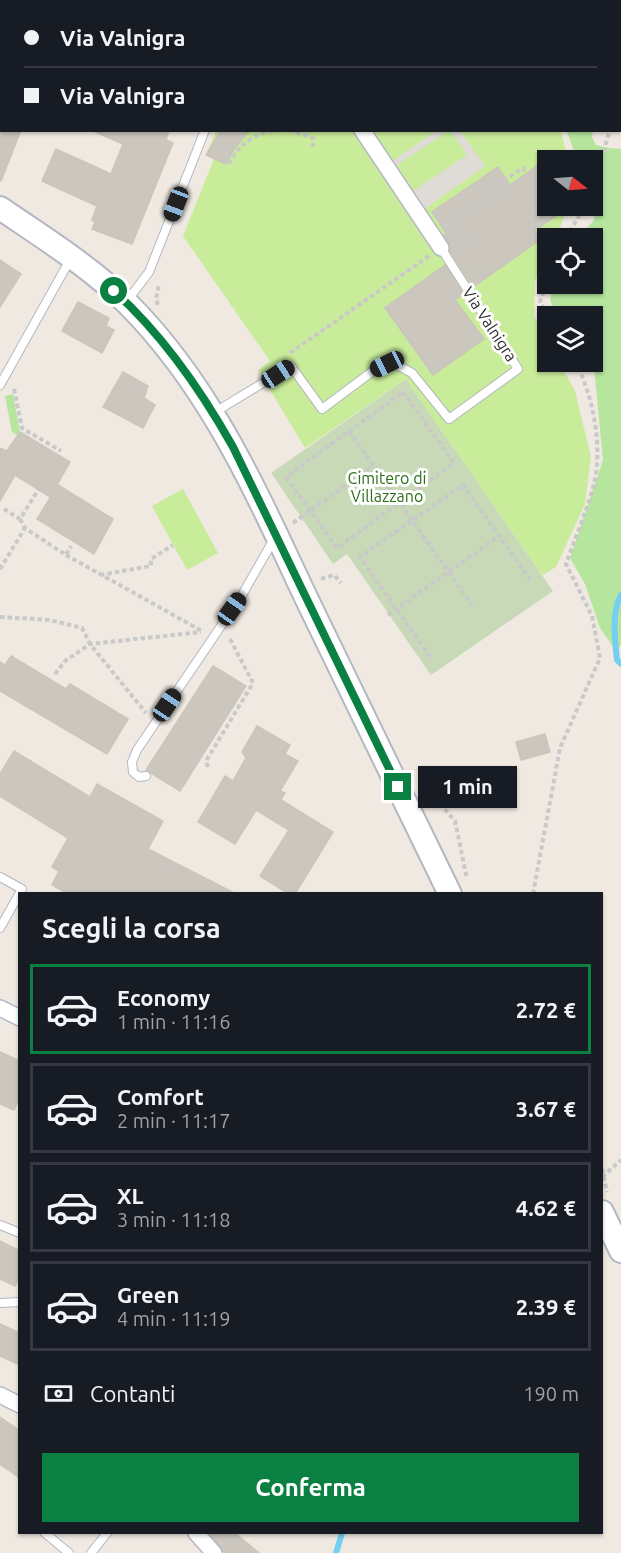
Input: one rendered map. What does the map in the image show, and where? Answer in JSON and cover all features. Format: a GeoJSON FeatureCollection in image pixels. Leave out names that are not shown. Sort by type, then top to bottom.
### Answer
{"type":"FeatureCollection","features":[{"type":"Feature","properties":{"kind":"main road"},"geometry":{"type":"LineString","coordinates":[[0,208],[72,257],[126,303],[177,360],[213,412],[284,530],[449,892]]}},
{"type":"Feature","properties":{"kind":"main road"},"geometry":{"type":"LineString","coordinates":[[603,1214],[621,1251]]}},
{"type":"Feature","properties":{"kind":"street","name":"Via Valnigra"},"geometry":{"type":"LineString","coordinates":[[363,132],[441,248]]}},
{"type":"Feature","properties":{"kind":"street"},"geometry":{"type":"LineString","coordinates":[[0,1008],[18,1017]]}},
{"type":"Feature","properties":{"kind":"street"},"geometry":{"type":"LineString","coordinates":[[0,1395],[18,1404]]}},
{"type":"Feature","properties":{"kind":"street"},"geometry":{"type":"LineString","coordinates":[[197,1534],[214,1553]]}},
{"type":"Feature","properties":{"kind":"lane"},"geometry":{"type":"LineString","coordinates":[[126,303],[149,272],[204,132]]}},
{"type":"Feature","properties":{"kind":"lane","name":"Via Valnigra"},"geometry":{"type":"LineString","coordinates":[[278,374],[291,366],[322,409],[373,371],[387,364],[399,366],[412,373],[449,419],[518,369],[441,248]]}},
{"type":"Feature","properties":{"kind":"lane"},"geometry":{"type":"LineString","coordinates":[[0,385],[72,257]]}},
{"type":"Feature","properties":{"kind":"lane"},"geometry":{"type":"LineString","coordinates":[[213,412],[278,374]]}},
{"type":"Feature","properties":{"kind":"lane"},"geometry":{"type":"LineString","coordinates":[[146,776],[140,777],[133,772],[132,762],[154,723],[284,530]]}},
{"type":"Feature","properties":{"kind":"lane"},"geometry":{"type":"LineString","coordinates":[[0,877],[22,889],[20,892]]}},
{"type":"Feature","properties":{"kind":"lane"},"geometry":{"type":"LineString","coordinates":[[0,928],[18,896]]}},
{"type":"Feature","properties":{"kind":"lane"},"geometry":{"type":"LineString","coordinates":[[0,1225],[18,1232]]}},
{"type":"Feature","properties":{"kind":"lane"},"geometry":{"type":"LineString","coordinates":[[0,1304],[18,1302]]}},
{"type":"Feature","properties":{"kind":"lane"},"geometry":{"type":"LineString","coordinates":[[46,1534],[69,1553]]}},
{"type":"Feature","properties":{"kind":"lane"},"geometry":{"type":"LineString","coordinates":[[91,1553],[106,1534]]}},
{"type":"Feature","properties":{"kind":"path"},"geometry":{"type":"LineString","coordinates":[[229,164],[239,149],[260,132]]}},
{"type":"Feature","properties":{"kind":"path"},"geometry":{"type":"LineString","coordinates":[[295,132],[313,138],[313,147]]}},
{"type":"Feature","properties":{"kind":"path"},"geometry":{"type":"LineString","coordinates":[[603,153],[609,132]]}},
{"type":"Feature","properties":{"kind":"path"},"geometry":{"type":"LineString","coordinates":[[431,234],[500,188],[503,181],[522,168],[526,174]]}},
{"type":"Feature","properties":{"kind":"path"},"geometry":{"type":"LineString","coordinates":[[278,374],[289,354],[441,248]]}},
{"type":"Feature","properties":{"kind":"path"},"geometry":{"type":"LineString","coordinates":[[533,892],[560,748],[600,658],[592,616],[566,564],[594,483],[596,449],[591,402],[579,372]]}},
{"type":"Feature","properties":{"kind":"path"},"geometry":{"type":"LineString","coordinates":[[12,382],[22,428],[61,451]]}},
{"type":"Feature","properties":{"kind":"path"},"geometry":{"type":"LineString","coordinates":[[403,392],[454,463],[337,548],[286,477],[349,431],[403,392]]}},
{"type":"Feature","properties":{"kind":"path"},"geometry":{"type":"LineString","coordinates":[[349,431],[471,605]]}},
{"type":"Feature","properties":{"kind":"path"},"geometry":{"type":"LineString","coordinates":[[284,530],[373,466]]}},
{"type":"Feature","properties":{"kind":"path"},"geometry":{"type":"LineString","coordinates":[[430,657],[360,557],[463,484],[531,581]]}},
{"type":"Feature","properties":{"kind":"path"},"geometry":{"type":"LineString","coordinates":[[20,519],[38,490]]}},
{"type":"Feature","properties":{"kind":"path"},"geometry":{"type":"LineString","coordinates":[[4,509],[20,519],[25,528],[66,555],[203,632],[90,644],[65,661],[55,674]]}},
{"type":"Feature","properties":{"kind":"path"},"geometry":{"type":"LineString","coordinates":[[0,569],[25,528]]}},
{"type":"Feature","properties":{"kind":"path"},"geometry":{"type":"LineString","coordinates":[[388,615],[499,536]]}},
{"type":"Feature","properties":{"kind":"path"},"geometry":{"type":"LineString","coordinates":[[99,575],[151,566],[151,559],[173,545]]}},
{"type":"Feature","properties":{"kind":"path"},"geometry":{"type":"LineString","coordinates":[[66,555],[71,546]]}},
{"type":"Feature","properties":{"kind":"path"},"geometry":{"type":"LineString","coordinates":[[321,579],[334,575],[341,583]]}},
{"type":"Feature","properties":{"kind":"path"},"geometry":{"type":"LineString","coordinates":[[0,617],[50,620],[82,628],[90,644],[154,723]]}},
{"type":"Feature","properties":{"kind":"path"},"geometry":{"type":"LineString","coordinates":[[208,767],[206,761],[253,683],[221,624]]}},
{"type":"Feature","properties":{"kind":"path"},"geometry":{"type":"LineString","coordinates":[[603,1175],[621,1160]]}},
{"type":"Feature","properties":{"kind":"green space"},"geometry":{"type":"Polygon","coordinates":[[[216,132],[561,132],[566,150],[537,150],[537,216],[564,216],[560,228],[537,228],[534,316],[537,322],[537,372],[565,372],[575,391],[591,457],[585,504],[556,567],[542,575],[406,379],[305,448],[258,370],[270,361],[183,236],[214,159],[206,155],[216,132]]]}},
{"type":"Feature","properties":{"kind":"green space"},"geometry":{"type":"Polygon","coordinates":[[[567,132],[593,132],[592,137],[596,145],[621,149],[621,644],[617,652],[600,628],[585,584],[570,558],[603,460],[595,372],[603,372],[603,306],[553,306],[550,300],[551,294],[603,294],[603,228],[587,228],[595,216],[603,216],[603,150],[574,150],[567,132]]]}},
{"type":"Feature","properties":{"kind":"green space","name":"Cimitero di Villazzano"},"geometry":{"type":"Polygon","coordinates":[[[406,379],[553,591],[431,675],[347,554],[333,564],[271,473],[406,379]]]}},
{"type":"Feature","properties":{"kind":"green space"},"geometry":{"type":"Polygon","coordinates":[[[13,394],[20,432],[17,435],[12,432],[5,396],[13,394]]]}},
{"type":"Feature","properties":{"kind":"green space"},"geometry":{"type":"Polygon","coordinates":[[[183,489],[218,553],[187,570],[152,506],[183,489]]]}},
{"type":"Feature","properties":{"kind":"shaded area"},"geometry":{"type":"Polygon","coordinates":[[[355,132],[372,132],[392,161],[435,132],[447,132],[396,166],[413,191],[467,155],[452,132],[461,132],[485,166],[415,216],[355,132]]]}},
{"type":"Feature","properties":{"kind":"building"},"geometry":{"type":"Polygon","coordinates":[[[0,132],[20,132],[1,181],[0,132]]]}},
{"type":"Feature","properties":{"kind":"building"},"geometry":{"type":"Polygon","coordinates":[[[96,132],[168,132],[166,140],[173,143],[132,244],[92,229],[95,222],[92,220],[97,206],[42,181],[56,149],[111,174],[123,144],[96,132]]]}},
{"type":"Feature","properties":{"kind":"building"},"geometry":{"type":"Polygon","coordinates":[[[220,132],[248,132],[234,149],[226,164],[206,155],[220,132]]]}},
{"type":"Feature","properties":{"kind":"building"},"geometry":{"type":"Polygon","coordinates":[[[537,166],[537,216],[556,216],[535,230],[537,242],[473,287],[450,251],[449,243],[444,235],[446,233],[432,212],[498,167],[510,185],[537,166]]]}},
{"type":"Feature","properties":{"kind":"building"},"geometry":{"type":"Polygon","coordinates":[[[0,260],[21,274],[0,307],[0,260]]]}},
{"type":"Feature","properties":{"kind":"building"},"geometry":{"type":"Polygon","coordinates":[[[445,265],[463,294],[455,300],[484,339],[433,375],[385,308],[445,265]]]}},
{"type":"Feature","properties":{"kind":"building"},"geometry":{"type":"Polygon","coordinates":[[[78,302],[109,318],[106,326],[114,330],[102,353],[62,331],[78,302]]]}},
{"type":"Feature","properties":{"kind":"building"},"geometry":{"type":"Polygon","coordinates":[[[123,372],[148,386],[144,398],[155,405],[143,428],[103,407],[123,372]]]}},
{"type":"Feature","properties":{"kind":"building"},"geometry":{"type":"Polygon","coordinates":[[[20,432],[70,462],[50,497],[15,475],[0,501],[0,448],[7,451],[20,432]]]}},
{"type":"Feature","properties":{"kind":"building"},"geometry":{"type":"Polygon","coordinates":[[[58,485],[113,519],[94,554],[37,519],[58,485]]]}},
{"type":"Feature","properties":{"kind":"building"},"geometry":{"type":"Polygon","coordinates":[[[11,656],[66,689],[70,684],[128,719],[107,754],[0,691],[0,662],[5,665],[11,656]]]}},
{"type":"Feature","properties":{"kind":"building"},"geometry":{"type":"Polygon","coordinates":[[[213,666],[246,686],[180,791],[146,770],[213,666]]]}},
{"type":"Feature","properties":{"kind":"building"},"geometry":{"type":"Polygon","coordinates":[[[257,726],[290,745],[285,754],[298,761],[280,791],[285,793],[281,800],[333,832],[296,892],[286,892],[260,876],[289,830],[256,810],[235,844],[198,822],[225,776],[233,781],[246,758],[242,752],[257,726]]]}},
{"type":"Feature","properties":{"kind":"building"},"geometry":{"type":"Polygon","coordinates":[[[545,734],[550,752],[521,760],[516,742],[545,734]]]}},
{"type":"Feature","properties":{"kind":"building"},"geometry":{"type":"Polygon","coordinates":[[[14,751],[90,797],[97,784],[163,821],[148,849],[232,892],[64,892],[52,885],[59,871],[52,867],[68,838],[0,796],[0,774],[14,751]]]}},
{"type":"Feature","properties":{"kind":"building"},"geometry":{"type":"Polygon","coordinates":[[[0,1052],[18,1060],[18,1100],[14,1110],[0,1104],[0,1052]]]}},
{"type":"Feature","properties":{"kind":"building"},"geometry":{"type":"Polygon","coordinates":[[[0,1241],[18,1250],[18,1281],[15,1286],[0,1279],[0,1241]]]}},
{"type":"Feature","properties":{"kind":"building"},"geometry":{"type":"Polygon","coordinates":[[[0,1324],[18,1332],[18,1364],[0,1356],[0,1324]]]}},
{"type":"Feature","properties":{"kind":"building"},"geometry":{"type":"Polygon","coordinates":[[[0,1417],[18,1430],[18,1477],[0,1464],[0,1417]]]}},
{"type":"Feature","properties":{"kind":"building"},"geometry":{"type":"Polygon","coordinates":[[[210,1534],[236,1534],[259,1553],[225,1553],[210,1534]]]}},
{"type":"Feature","properties":{"kind":"waterway"},"geometry":{"type":"LineString","coordinates":[[621,595],[614,627],[617,660],[621,664]]}},
{"type":"Feature","properties":{"kind":"waterway"},"geometry":{"type":"LineString","coordinates":[[336,1553],[342,1534]]}},
{"type":"Feature","properties":{"kind":"route"},"geometry":{"type":"LineString","coordinates":[[114,291],[177,360],[213,412],[233,447],[398,787]]}}]}
